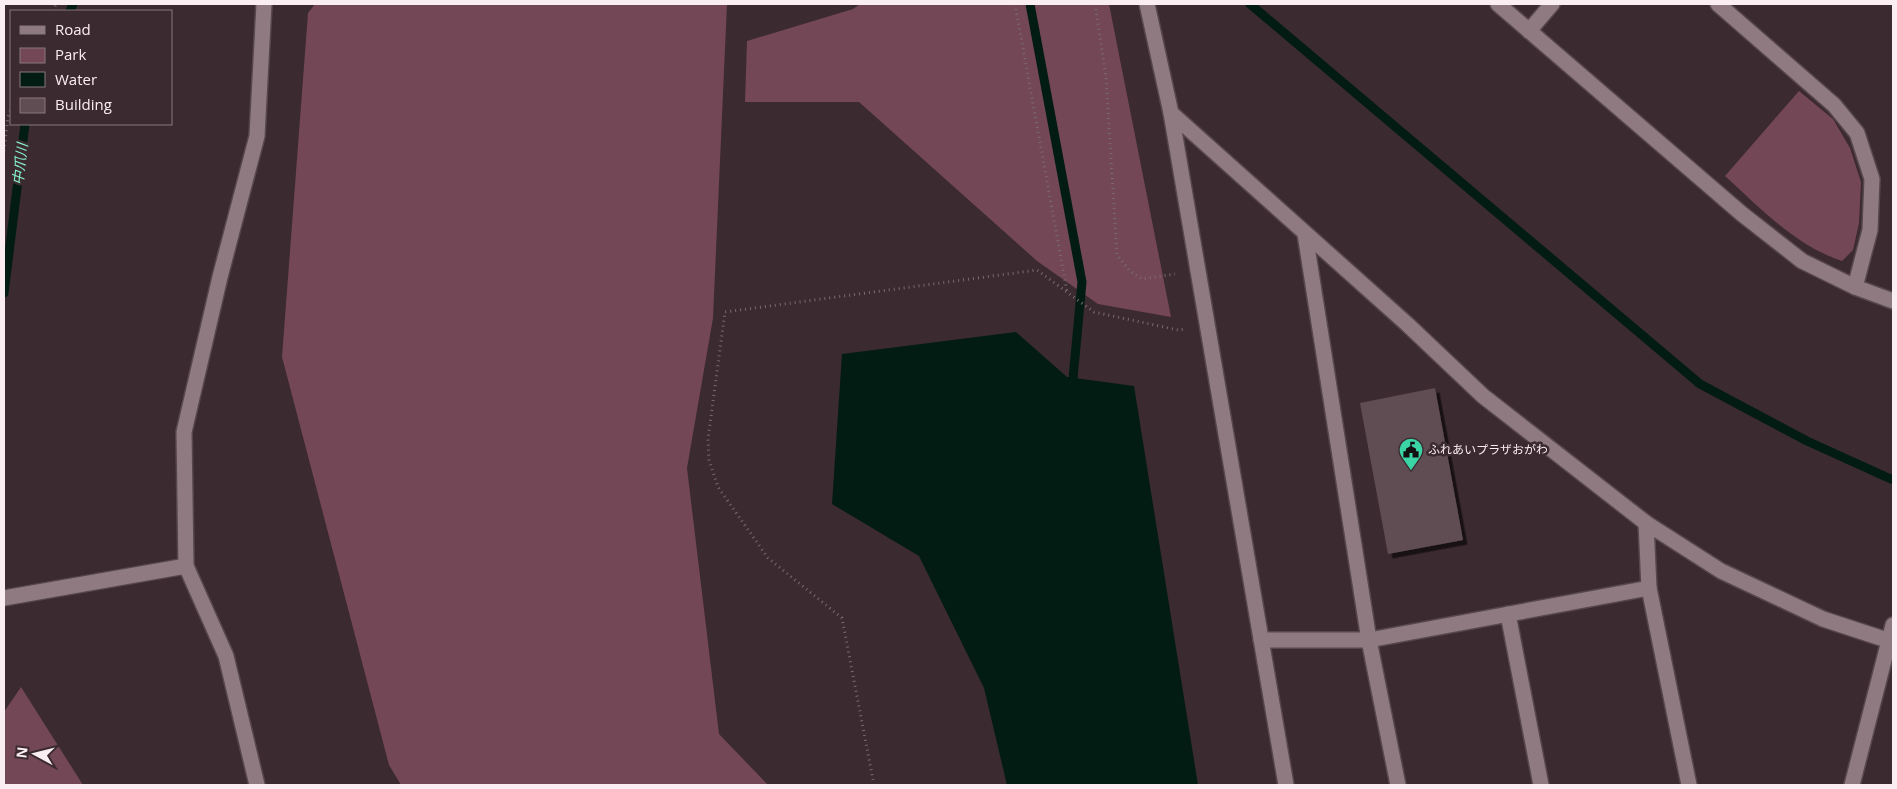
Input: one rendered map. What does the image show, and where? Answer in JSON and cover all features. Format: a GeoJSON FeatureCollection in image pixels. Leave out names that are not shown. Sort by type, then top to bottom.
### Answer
{"type":"FeatureCollection","features":[{"type":"Feature","properties":{"kind":"street"},"geometry":{"type":"LineString","coordinates":[[257,785],[226,656],[186,566],[184,432],[220,277],[257,136],[264,4]]}},
{"type":"Feature","properties":{"kind":"street"},"geometry":{"type":"LineString","coordinates":[[1147,4],[1171,113],[1286,785]]}},
{"type":"Feature","properties":{"kind":"street"},"geometry":{"type":"LineString","coordinates":[[1498,4],[1742,214],[1802,261],[1855,287],[1893,301]]}},
{"type":"Feature","properties":{"kind":"street"},"geometry":{"type":"LineString","coordinates":[[1529,31],[1552,4]]}},
{"type":"Feature","properties":{"kind":"street"},"geometry":{"type":"LineString","coordinates":[[1718,4],[1834,105],[1857,133],[1872,178],[1870,230],[1855,287]]}},
{"type":"Feature","properties":{"kind":"street"},"geometry":{"type":"LineString","coordinates":[[1171,113],[1483,396],[1646,523],[1721,571],[1823,618],[1891,641]]}},
{"type":"Feature","properties":{"kind":"street"},"geometry":{"type":"LineString","coordinates":[[1305,234],[1368,640],[1398,785]]}},
{"type":"Feature","properties":{"kind":"street"},"geometry":{"type":"LineString","coordinates":[[1646,523],[1649,588],[1688,785]]}},
{"type":"Feature","properties":{"kind":"street"},"geometry":{"type":"LineString","coordinates":[[4,598],[186,566]]}},
{"type":"Feature","properties":{"kind":"street"},"geometry":{"type":"LineString","coordinates":[[1261,640],[1368,640],[1649,588]]}},
{"type":"Feature","properties":{"kind":"street"},"geometry":{"type":"LineString","coordinates":[[1508,614],[1541,785]]}},
{"type":"Feature","properties":{"kind":"street"},"geometry":{"type":"LineString","coordinates":[[1852,785],[1891,641],[1893,625]]}},
{"type":"Feature","properties":{"kind":"path"},"geometry":{"type":"LineString","coordinates":[[1015,4],[1068,292]]}},
{"type":"Feature","properties":{"kind":"path"},"geometry":{"type":"LineString","coordinates":[[1095,4],[1106,78],[1117,255],[1130,271],[1142,279],[1175,274]]}},
{"type":"Feature","properties":{"kind":"path"},"geometry":{"type":"LineString","coordinates":[[4,150],[10,112]]}},
{"type":"Feature","properties":{"kind":"path"},"geometry":{"type":"LineString","coordinates":[[874,785],[842,618],[768,558],[718,487],[709,460],[708,439],[725,312],[1037,270],[1094,312],[1178,330],[1206,325]]}},
{"type":"Feature","properties":{"kind":"green space"},"geometry":{"type":"Polygon","coordinates":[[[315,4],[727,4],[713,318],[687,468],[719,734],[768,785],[401,785],[389,765],[282,357],[308,13],[315,4]]]}},
{"type":"Feature","properties":{"kind":"green space"},"geometry":{"type":"Polygon","coordinates":[[[860,4],[1109,4],[1171,317],[1098,304],[1037,261],[859,102],[745,102],[747,41],[853,9],[860,4]]]}},
{"type":"Feature","properties":{"kind":"green space"},"geometry":{"type":"Polygon","coordinates":[[[1799,91],[1833,119],[1850,148],[1861,182],[1859,223],[1853,250],[1842,261],[1809,246],[1794,236],[1765,213],[1725,176],[1799,91]]]}},
{"type":"Feature","properties":{"kind":"green space"},"geometry":{"type":"Polygon","coordinates":[[[21,687],[83,785],[4,785],[4,712],[21,687]]]}},
{"type":"Feature","properties":{"kind":"water"},"geometry":{"type":"Polygon","coordinates":[[[1016,332],[1067,377],[1134,386],[1198,785],[1007,785],[984,688],[919,556],[832,504],[842,354],[1016,332]]]}},
{"type":"Feature","properties":{"kind":"building","name":"ふれあいプラザおがわ"},"geometry":{"type":"Polygon","coordinates":[[[1435,388],[1463,540],[1388,554],[1360,403],[1435,388]]]}},
{"type":"Feature","properties":{"kind":"waterway","name":"中爪川"},"geometry":{"type":"LineString","coordinates":[[70,10],[73,4]]}},
{"type":"Feature","properties":{"kind":"waterway"},"geometry":{"type":"LineString","coordinates":[[1030,4],[1082,282],[1072,389]]}},
{"type":"Feature","properties":{"kind":"waterway"},"geometry":{"type":"LineString","coordinates":[[1250,4],[1700,384],[1807,441],[1893,480]]}},
{"type":"Feature","properties":{"kind":"waterway","name":"中爪川"},"geometry":{"type":"LineString","coordinates":[[4,293],[25,125]]}},
{"type":"Feature","properties":{"kind":"place","name":"ふれあいプラザおがわ"},"geometry":{"type":"Point","coordinates":[1411,471]}}]}
